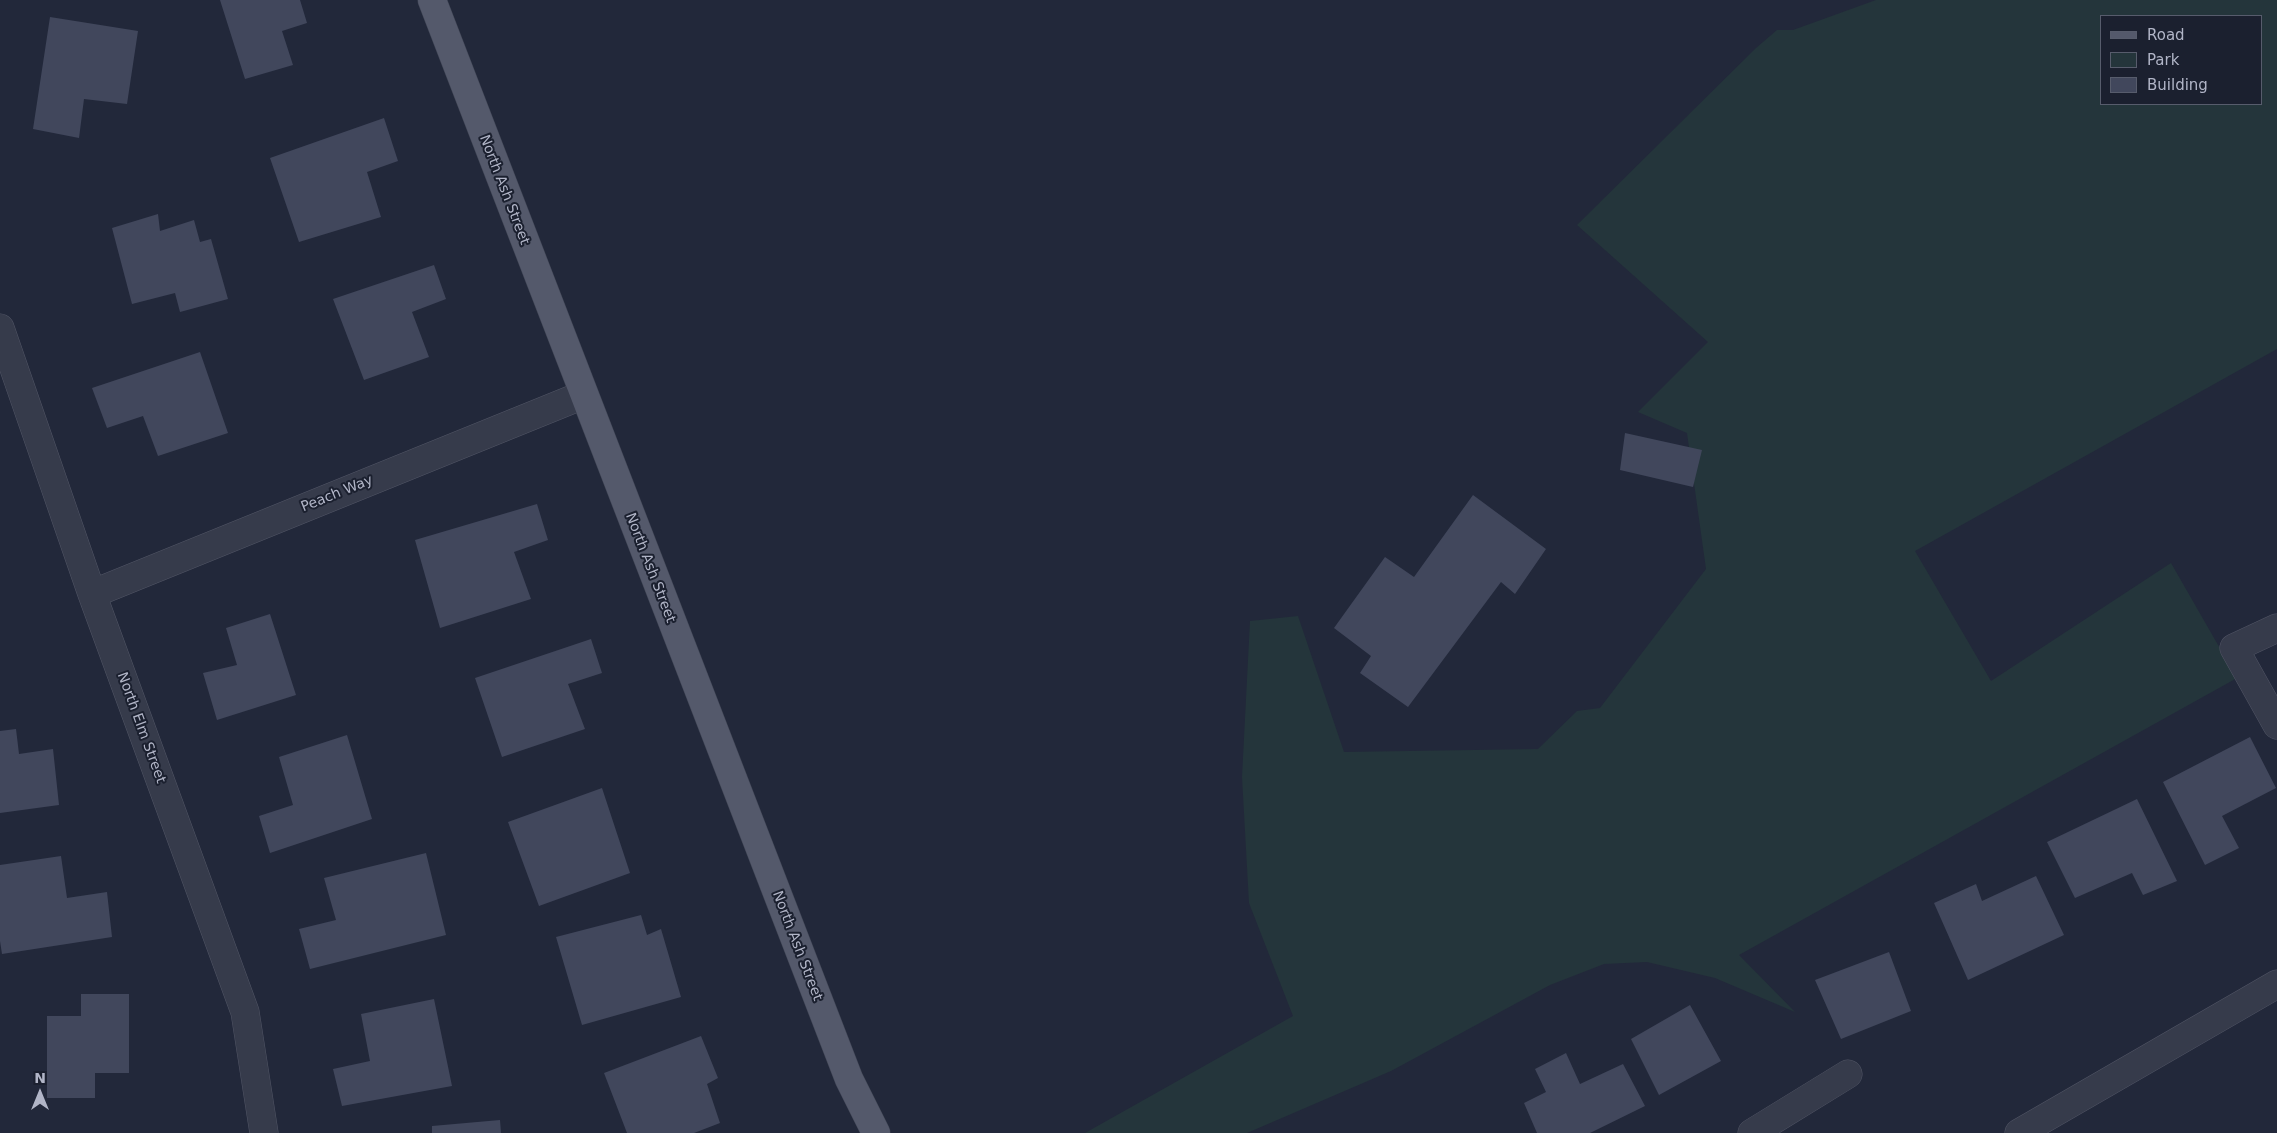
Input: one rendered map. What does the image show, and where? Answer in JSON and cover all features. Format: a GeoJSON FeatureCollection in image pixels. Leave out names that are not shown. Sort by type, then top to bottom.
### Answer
{"type":"FeatureCollection","features":[{"type":"Feature","properties":{"kind":"main road","name":"North Ash Street"},"geometry":{"type":"LineString","coordinates":[[432,0],[583,395],[849,1079],[876,1133]]}},
{"type":"Feature","properties":{"kind":"street","name":"North Elm Street"},"geometry":{"type":"LineString","coordinates":[[0,328],[92,594],[245,1012],[264,1133]]}},
{"type":"Feature","properties":{"kind":"street","name":"Peach Way"},"geometry":{"type":"LineString","coordinates":[[92,594],[583,395]]}},
{"type":"Feature","properties":{"kind":"street"},"geometry":{"type":"LineString","coordinates":[[2277,628],[2234,648],[2277,725]]}},
{"type":"Feature","properties":{"kind":"street"},"geometry":{"type":"LineString","coordinates":[[2019,1133],[2277,984]]}},
{"type":"Feature","properties":{"kind":"street"},"geometry":{"type":"LineString","coordinates":[[1752,1133],[1848,1074]]}},
{"type":"Feature","properties":{"kind":"green space"},"geometry":{"type":"Polygon","coordinates":[[[1876,0],[2277,0],[2277,349],[1915,551],[1991,681],[2171,563],[2237,678],[1739,955],[1795,1012],[1715,978],[1647,962],[1604,964],[1550,985],[1391,1071],[1247,1133],[1085,1133],[1293,1016],[1249,903],[1242,777],[1250,621],[1298,616],[1344,752],[1538,749],[1577,711],[1600,708],[1706,569],[1687,433],[1638,412],[1708,342],[1577,225],[1756,48],[1777,30],[1793,30],[1876,0]]]}},
{"type":"Feature","properties":{"kind":"building"},"geometry":{"type":"Polygon","coordinates":[[[220,0],[300,0],[307,23],[282,31],[293,65],[245,79],[220,0]]]}},
{"type":"Feature","properties":{"kind":"building"},"geometry":{"type":"Polygon","coordinates":[[[50,17],[138,31],[127,104],[84,99],[79,138],[33,129],[50,17]]]}},
{"type":"Feature","properties":{"kind":"building"},"geometry":{"type":"Polygon","coordinates":[[[384,118],[398,161],[367,172],[381,217],[299,242],[270,158],[384,118]]]}},
{"type":"Feature","properties":{"kind":"building"},"geometry":{"type":"Polygon","coordinates":[[[158,214],[160,231],[194,220],[200,242],[211,239],[228,299],[180,312],[175,293],[132,304],[112,228],[158,214]]]}},
{"type":"Feature","properties":{"kind":"building"},"geometry":{"type":"Polygon","coordinates":[[[434,265],[446,299],[412,312],[429,357],[364,380],[333,299],[434,265]]]}},
{"type":"Feature","properties":{"kind":"building"},"geometry":{"type":"Polygon","coordinates":[[[200,352],[228,433],[158,456],[143,416],[107,428],[92,388],[200,352]]]}},
{"type":"Feature","properties":{"kind":"building"},"geometry":{"type":"Polygon","coordinates":[[[1625,433],[1702,450],[1693,487],[1620,470],[1625,433]]]}},
{"type":"Feature","properties":{"kind":"building"},"geometry":{"type":"Polygon","coordinates":[[[1473,495],[1546,549],[1515,594],[1501,582],[1408,707],[1360,673],[1371,656],[1334,628],[1385,557],[1414,577],[1473,495]]]}},
{"type":"Feature","properties":{"kind":"building"},"geometry":{"type":"Polygon","coordinates":[[[537,504],[548,540],[514,552],[531,599],[440,628],[415,540],[537,504]]]}},
{"type":"Feature","properties":{"kind":"building"},"geometry":{"type":"Polygon","coordinates":[[[270,614],[296,695],[217,720],[203,673],[237,665],[226,628],[270,614]]]}},
{"type":"Feature","properties":{"kind":"building"},"geometry":{"type":"Polygon","coordinates":[[[591,639],[602,673],[568,684],[585,729],[502,757],[475,678],[591,639]]]}},
{"type":"Feature","properties":{"kind":"building"},"geometry":{"type":"Polygon","coordinates":[[[16,729],[19,754],[53,749],[59,805],[0,813],[0,731],[16,729]]]}},
{"type":"Feature","properties":{"kind":"building"},"geometry":{"type":"Polygon","coordinates":[[[347,735],[372,819],[270,853],[259,816],[293,805],[279,757],[347,735]]]}},
{"type":"Feature","properties":{"kind":"building"},"geometry":{"type":"Polygon","coordinates":[[[2250,737],[2276,788],[2222,816],[2239,848],[2205,865],[2163,782],[2250,737]]]}},
{"type":"Feature","properties":{"kind":"building"},"geometry":{"type":"Polygon","coordinates":[[[602,788],[630,873],[539,906],[508,822],[602,788]]]}},
{"type":"Feature","properties":{"kind":"building"},"geometry":{"type":"Polygon","coordinates":[[[2137,799],[2177,881],[2143,895],[2132,873],[2075,898],[2047,842],[2137,799]]]}},
{"type":"Feature","properties":{"kind":"building"},"geometry":{"type":"Polygon","coordinates":[[[426,853],[446,935],[310,969],[299,929],[336,920],[324,878],[426,853]]]}},
{"type":"Feature","properties":{"kind":"building"},"geometry":{"type":"Polygon","coordinates":[[[61,856],[67,898],[107,892],[112,937],[2,954],[0,941],[0,865],[61,856]]]}},
{"type":"Feature","properties":{"kind":"building"},"geometry":{"type":"Polygon","coordinates":[[[2036,876],[2064,935],[1968,980],[1934,903],[1976,884],[1982,901],[2036,876]]]}},
{"type":"Feature","properties":{"kind":"building"},"geometry":{"type":"Polygon","coordinates":[[[641,915],[647,935],[661,929],[681,997],[582,1025],[556,937],[641,915]]]}},
{"type":"Feature","properties":{"kind":"building"},"geometry":{"type":"Polygon","coordinates":[[[1889,952],[1911,1011],[1841,1039],[1815,980],[1889,952]]]}},
{"type":"Feature","properties":{"kind":"building"},"geometry":{"type":"Polygon","coordinates":[[[81,994],[129,994],[129,1073],[95,1073],[95,1098],[47,1098],[47,1016],[81,1016],[81,994]]]}},
{"type":"Feature","properties":{"kind":"building"},"geometry":{"type":"Polygon","coordinates":[[[434,999],[452,1086],[342,1106],[333,1069],[370,1061],[361,1014],[434,999]]]}},
{"type":"Feature","properties":{"kind":"building"},"geometry":{"type":"Polygon","coordinates":[[[1690,1005],[1721,1061],[1659,1095],[1631,1039],[1690,1005]]]}},
{"type":"Feature","properties":{"kind":"building"},"geometry":{"type":"Polygon","coordinates":[[[701,1036],[718,1078],[707,1084],[720,1123],[694,1133],[627,1133],[604,1073],[701,1036]]]}},
{"type":"Feature","properties":{"kind":"building"},"geometry":{"type":"Polygon","coordinates":[[[1566,1053],[1580,1084],[1623,1064],[1645,1106],[1590,1133],[1537,1133],[1524,1103],[1546,1092],[1535,1069],[1566,1053]]]}},
{"type":"Feature","properties":{"kind":"building"},"geometry":{"type":"Polygon","coordinates":[[[500,1120],[501,1133],[432,1133],[432,1126],[500,1120]]]}}]}
